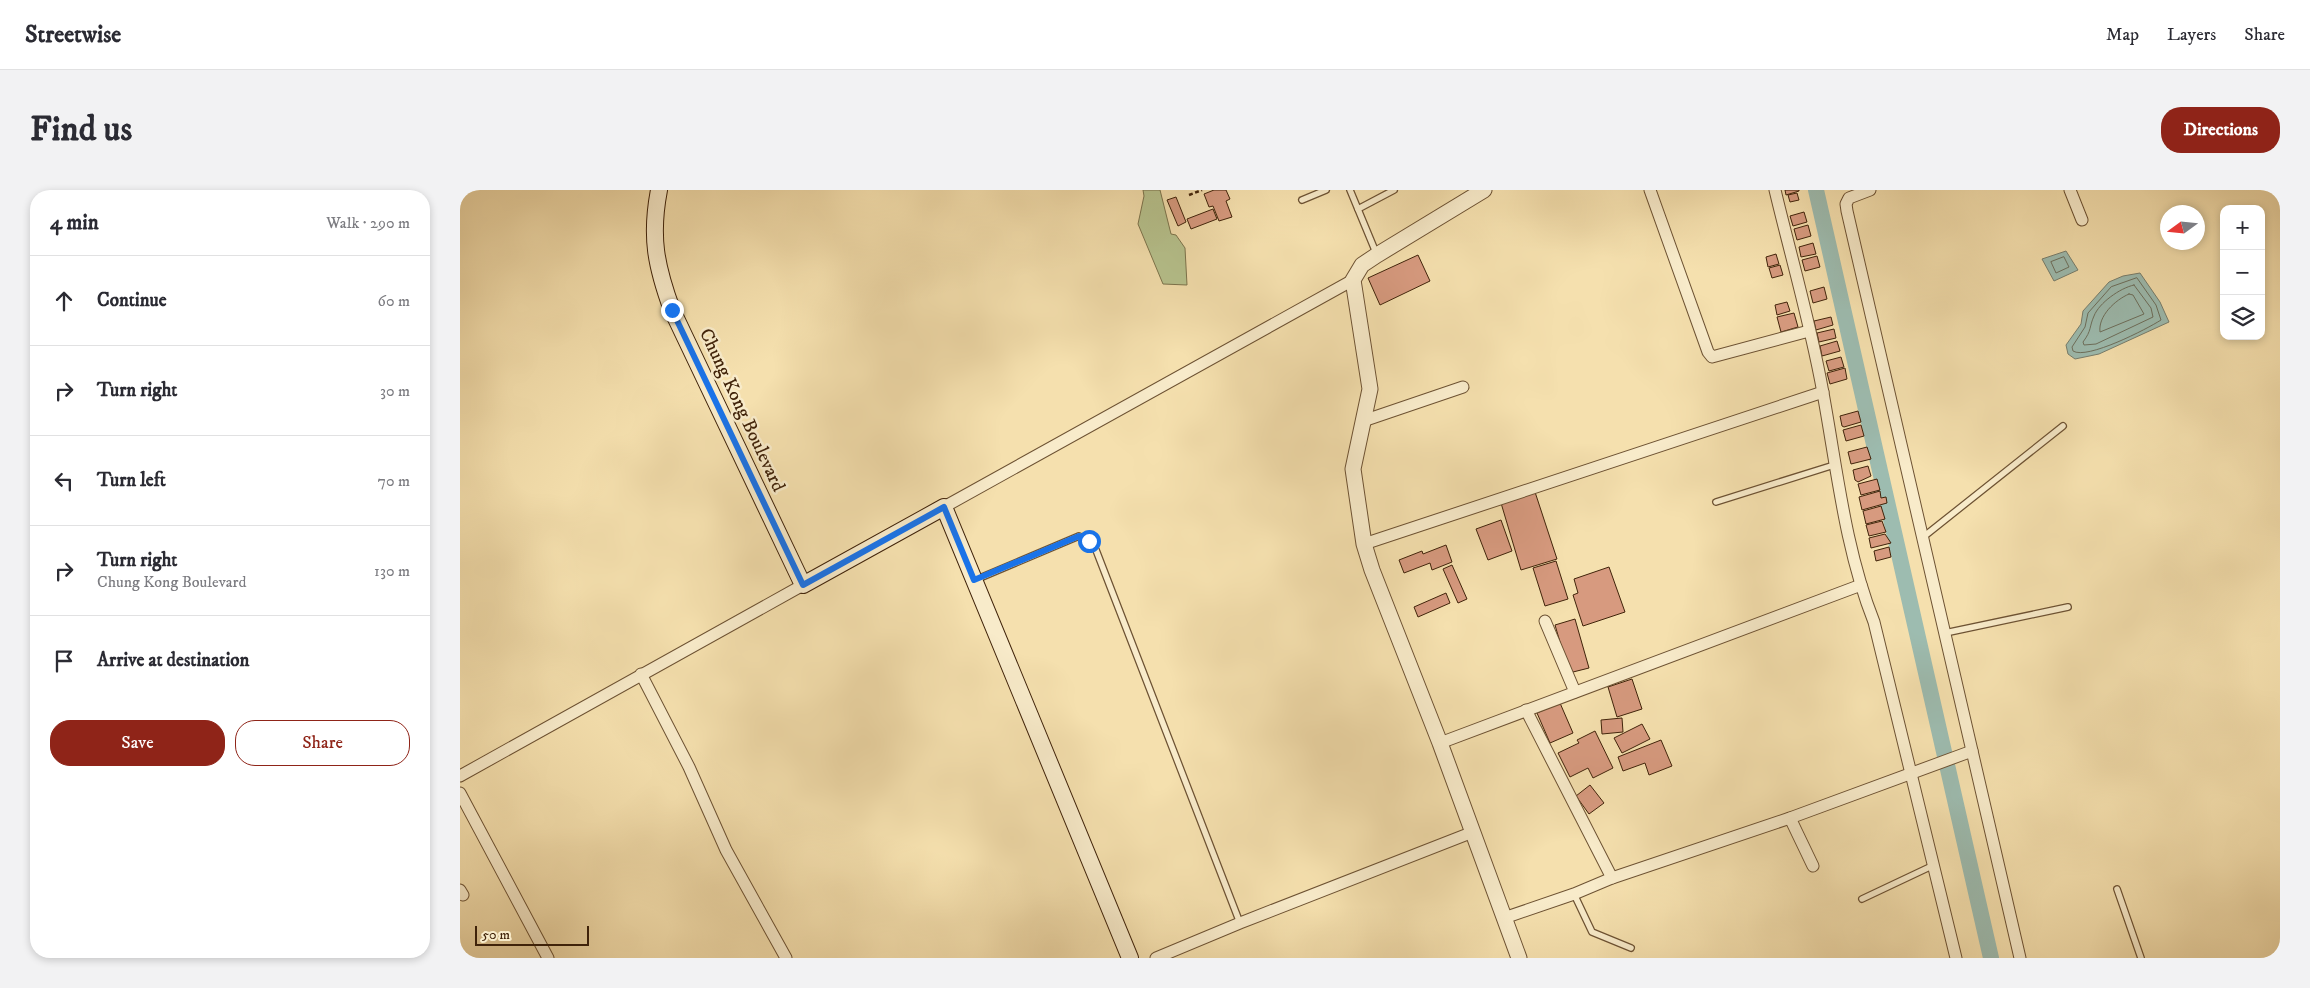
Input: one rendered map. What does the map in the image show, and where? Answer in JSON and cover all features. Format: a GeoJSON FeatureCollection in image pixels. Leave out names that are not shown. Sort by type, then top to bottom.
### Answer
{"type":"FeatureCollection","features":[{"type":"Feature","properties":{"kind":"main road","name":"Chung Kong Boulevard"},"geometry":{"type":"LineString","coordinates":[[659,190],[654,243],[659,275],[677,319],[803,585]]}},
{"type":"Feature","properties":{"kind":"main road"},"geometry":{"type":"LineString","coordinates":[[803,585],[944,507],[1130,958]]}},
{"type":"Feature","properties":{"kind":"street"},"geometry":{"type":"LineString","coordinates":[[944,507],[1353,280],[1362,265],[1484,190]]}},
{"type":"Feature","properties":{"kind":"street"},"geometry":{"type":"LineString","coordinates":[[1650,190],[1708,352],[1712,357],[1809,331]]}},
{"type":"Feature","properties":{"kind":"street"},"geometry":{"type":"LineString","coordinates":[[1776,190],[1823,392],[1834,465],[1861,585],[1874,622],[1956,958]]}},
{"type":"Feature","properties":{"kind":"street"},"geometry":{"type":"LineString","coordinates":[[1870,190],[1849,198],[1846,204],[1847,212],[2020,958]]}},
{"type":"Feature","properties":{"kind":"street"},"geometry":{"type":"LineString","coordinates":[[2070,190],[2082,220]]}},
{"type":"Feature","properties":{"kind":"street"},"geometry":{"type":"LineString","coordinates":[[1353,280],[1370,388],[1353,469],[1364,544],[1520,958]]}},
{"type":"Feature","properties":{"kind":"street"},"geometry":{"type":"LineString","coordinates":[[1363,421],[1463,387]]}},
{"type":"Feature","properties":{"kind":"street"},"geometry":{"type":"LineString","coordinates":[[1364,544],[1823,392]]}},
{"type":"Feature","properties":{"kind":"street"},"geometry":{"type":"LineString","coordinates":[[460,776],[803,585]]}},
{"type":"Feature","properties":{"kind":"street"},"geometry":{"type":"LineString","coordinates":[[1440,743],[1861,585]]}},
{"type":"Feature","properties":{"kind":"street"},"geometry":{"type":"LineString","coordinates":[[1545,621],[1575,692]]}},
{"type":"Feature","properties":{"kind":"street"},"geometry":{"type":"LineString","coordinates":[[641,674],[689,767],[726,850],[786,958]]}},
{"type":"Feature","properties":{"kind":"street"},"geometry":{"type":"LineString","coordinates":[[1526,710],[1612,878]]}},
{"type":"Feature","properties":{"kind":"street"},"geometry":{"type":"LineString","coordinates":[[1504,918],[1574,894],[1612,878],[1790,818],[1972,751]]}},
{"type":"Feature","properties":{"kind":"street"},"geometry":{"type":"LineString","coordinates":[[460,793],[548,958]]}},
{"type":"Feature","properties":{"kind":"street"},"geometry":{"type":"LineString","coordinates":[[1790,818],[1814,866]]}},
{"type":"Feature","properties":{"kind":"street"},"geometry":{"type":"LineString","coordinates":[[1156,958],[1240,922],[1473,832]]}},
{"type":"Feature","properties":{"kind":"lane"},"geometry":{"type":"LineString","coordinates":[[1302,200],[1326,190]]}},
{"type":"Feature","properties":{"kind":"lane"},"geometry":{"type":"LineString","coordinates":[[1350,190],[1377,255]]}},
{"type":"Feature","properties":{"kind":"lane"},"geometry":{"type":"LineString","coordinates":[[1358,209],[1394,190]]}},
{"type":"Feature","properties":{"kind":"lane"},"geometry":{"type":"LineString","coordinates":[[1922,538],[2063,426]]}},
{"type":"Feature","properties":{"kind":"lane"},"geometry":{"type":"LineString","coordinates":[[1716,502],[1834,465]]}},
{"type":"Feature","properties":{"kind":"lane"},"geometry":{"type":"LineString","coordinates":[[974,580],[1079,536],[1089,541],[1096,550],[1240,922]]}},
{"type":"Feature","properties":{"kind":"lane"},"geometry":{"type":"LineString","coordinates":[[1945,633],[2068,607]]}},
{"type":"Feature","properties":{"kind":"lane"},"geometry":{"type":"LineString","coordinates":[[1862,898],[1934,865]]}},
{"type":"Feature","properties":{"kind":"lane"},"geometry":{"type":"LineString","coordinates":[[2117,888],[2141,958]]}},
{"type":"Feature","properties":{"kind":"lane"},"geometry":{"type":"LineString","coordinates":[[1574,894],[1592,932],[1631,948]]}},
{"type":"Feature","properties":{"kind":"path"},"geometry":{"type":"LineString","coordinates":[[1189,196],[1202,190]]}},
{"type":"Feature","properties":{"kind":"green space"},"geometry":{"type":"Polygon","coordinates":[[[1143,190],[1160,190],[1171,234],[1176,235],[1185,248],[1187,285],[1163,284],[1138,224],[1144,196],[1143,190]]]}},
{"type":"Feature","properties":{"kind":"water"},"geometry":{"type":"Polygon","coordinates":[[[2066,251],[2078,270],[2054,281],[2042,259],[2066,251]]]}},
{"type":"Feature","properties":{"kind":"water"},"geometry":{"type":"Polygon","coordinates":[[[2140,273],[2160,302],[2169,322],[2099,354],[2075,359],[2068,354],[2066,345],[2081,324],[2083,311],[2109,282],[2123,276],[2140,273]]]}},
{"type":"Feature","properties":{"kind":"building"},"geometry":{"type":"Polygon","coordinates":[[[1214,190],[1226,190],[1230,199],[1226,201],[1232,217],[1219,221],[1213,206],[1209,207],[1204,194],[1214,190]]]}},
{"type":"Feature","properties":{"kind":"building"},"geometry":{"type":"Polygon","coordinates":[[[1785,190],[1799,190],[1799,191],[1786,195],[1785,190]]]}},
{"type":"Feature","properties":{"kind":"building"},"geometry":{"type":"Polygon","coordinates":[[[1797,193],[1799,200],[1790,202],[1788,195],[1797,193]]]}},
{"type":"Feature","properties":{"kind":"building"},"geometry":{"type":"Polygon","coordinates":[[[1176,197],[1186,222],[1178,226],[1167,200],[1176,197]]]}},
{"type":"Feature","properties":{"kind":"building"},"geometry":{"type":"Polygon","coordinates":[[[1213,209],[1217,219],[1191,229],[1187,219],[1213,209]]]}},
{"type":"Feature","properties":{"kind":"building"},"geometry":{"type":"Polygon","coordinates":[[[1804,212],[1807,222],[1793,226],[1790,216],[1804,212]]]}},
{"type":"Feature","properties":{"kind":"building"},"geometry":{"type":"Polygon","coordinates":[[[1808,225],[1811,236],[1797,240],[1794,229],[1808,225]]]}},
{"type":"Feature","properties":{"kind":"building"},"geometry":{"type":"Polygon","coordinates":[[[1813,243],[1816,254],[1801,257],[1799,247],[1813,243]]]}},
{"type":"Feature","properties":{"kind":"building"},"geometry":{"type":"Polygon","coordinates":[[[1776,254],[1779,264],[1768,267],[1766,257],[1776,254]]]}},
{"type":"Feature","properties":{"kind":"building"},"geometry":{"type":"Polygon","coordinates":[[[1418,255],[1430,281],[1380,305],[1368,278],[1418,255]]]}},
{"type":"Feature","properties":{"kind":"building"},"geometry":{"type":"Polygon","coordinates":[[[1817,256],[1820,267],[1805,271],[1802,260],[1817,256]]]}},
{"type":"Feature","properties":{"kind":"building"},"geometry":{"type":"Polygon","coordinates":[[[1780,265],[1783,275],[1772,278],[1769,268],[1780,265]]]}},
{"type":"Feature","properties":{"kind":"building"},"geometry":{"type":"Polygon","coordinates":[[[1824,287],[1827,299],[1813,303],[1810,291],[1824,287]]]}},
{"type":"Feature","properties":{"kind":"building"},"geometry":{"type":"Polygon","coordinates":[[[1787,302],[1790,311],[1777,315],[1775,305],[1787,302]]]}},
{"type":"Feature","properties":{"kind":"building"},"geometry":{"type":"Polygon","coordinates":[[[1794,313],[1798,327],[1781,332],[1777,317],[1794,313]]]}},
{"type":"Feature","properties":{"kind":"building"},"geometry":{"type":"Polygon","coordinates":[[[1831,317],[1833,325],[1816,330],[1814,321],[1831,317]]]}},
{"type":"Feature","properties":{"kind":"building"},"geometry":{"type":"Polygon","coordinates":[[[1834,329],[1836,338],[1819,342],[1817,333],[1834,329]]]}},
{"type":"Feature","properties":{"kind":"building"},"geometry":{"type":"Polygon","coordinates":[[[1837,341],[1840,351],[1822,356],[1820,346],[1837,341]]]}},
{"type":"Feature","properties":{"kind":"building"},"geometry":{"type":"Polygon","coordinates":[[[1841,357],[1844,367],[1829,371],[1826,361],[1841,357]]]}},
{"type":"Feature","properties":{"kind":"building"},"geometry":{"type":"Polygon","coordinates":[[[1845,368],[1847,379],[1830,384],[1827,373],[1845,368]]]}},
{"type":"Feature","properties":{"kind":"building"},"geometry":{"type":"Polygon","coordinates":[[[1858,411],[1861,422],[1842,426],[1840,416],[1858,411]]]}},
{"type":"Feature","properties":{"kind":"building"},"geometry":{"type":"Polygon","coordinates":[[[1861,425],[1864,436],[1846,441],[1843,430],[1861,425]]]}},
{"type":"Feature","properties":{"kind":"building"},"geometry":{"type":"Polygon","coordinates":[[[1867,447],[1871,459],[1851,464],[1848,452],[1867,447]]]}},
{"type":"Feature","properties":{"kind":"building"},"geometry":{"type":"Polygon","coordinates":[[[1868,466],[1871,476],[1858,482],[1855,480],[1853,470],[1868,466]]]}},
{"type":"Feature","properties":{"kind":"building"},"geometry":{"type":"Polygon","coordinates":[[[1877,479],[1880,490],[1861,495],[1858,484],[1877,479]]]}},
{"type":"Feature","properties":{"kind":"building"},"geometry":{"type":"Polygon","coordinates":[[[1880,491],[1881,498],[1886,497],[1887,503],[1862,510],[1859,497],[1880,491]]]}},
{"type":"Feature","properties":{"kind":"building"},"geometry":{"type":"Polygon","coordinates":[[[1535,492],[1557,559],[1521,570],[1501,503],[1535,492]]]}},
{"type":"Feature","properties":{"kind":"building"},"geometry":{"type":"Polygon","coordinates":[[[1881,506],[1885,519],[1866,524],[1863,511],[1881,506]]]}},
{"type":"Feature","properties":{"kind":"building"},"geometry":{"type":"Polygon","coordinates":[[[1501,520],[1512,551],[1488,560],[1476,529],[1501,520]]]}},
{"type":"Feature","properties":{"kind":"building"},"geometry":{"type":"Polygon","coordinates":[[[1882,521],[1886,532],[1869,536],[1866,525],[1882,521]]]}},
{"type":"Feature","properties":{"kind":"building"},"geometry":{"type":"Polygon","coordinates":[[[1885,534],[1891,543],[1871,548],[1869,538],[1885,534]]]}},
{"type":"Feature","properties":{"kind":"building"},"geometry":{"type":"Polygon","coordinates":[[[1446,545],[1452,562],[1432,570],[1430,563],[1404,573],[1399,560],[1422,551],[1423,554],[1446,545]]]}},
{"type":"Feature","properties":{"kind":"building"},"geometry":{"type":"Polygon","coordinates":[[[1889,547],[1891,557],[1876,561],[1874,551],[1889,547]]]}},
{"type":"Feature","properties":{"kind":"building"},"geometry":{"type":"Polygon","coordinates":[[[1556,561],[1568,599],[1545,606],[1533,568],[1556,561]]]}},
{"type":"Feature","properties":{"kind":"building"},"geometry":{"type":"Polygon","coordinates":[[[1452,565],[1467,599],[1458,603],[1443,569],[1452,565]]]}},
{"type":"Feature","properties":{"kind":"building"},"geometry":{"type":"Polygon","coordinates":[[[1609,567],[1625,612],[1583,626],[1573,595],[1578,593],[1574,579],[1609,567]]]}},
{"type":"Feature","properties":{"kind":"building"},"geometry":{"type":"Polygon","coordinates":[[[1446,593],[1450,603],[1418,617],[1414,607],[1446,593]]]}},
{"type":"Feature","properties":{"kind":"building"},"geometry":{"type":"Polygon","coordinates":[[[1575,619],[1589,668],[1569,673],[1555,625],[1575,619]]]}},
{"type":"Feature","properties":{"kind":"building"},"geometry":{"type":"Polygon","coordinates":[[[1632,679],[1642,709],[1617,717],[1608,687],[1632,679]]]}},
{"type":"Feature","properties":{"kind":"building"},"geometry":{"type":"Polygon","coordinates":[[[1560,703],[1573,733],[1550,743],[1537,713],[1560,703]]]}},
{"type":"Feature","properties":{"kind":"building"},"geometry":{"type":"Polygon","coordinates":[[[1622,718],[1623,732],[1602,734],[1601,720],[1622,718]]]}},
{"type":"Feature","properties":{"kind":"building"},"geometry":{"type":"Polygon","coordinates":[[[1642,724],[1650,739],[1622,753],[1614,738],[1642,724]]]}},
{"type":"Feature","properties":{"kind":"building"},"geometry":{"type":"Polygon","coordinates":[[[1595,731],[1613,768],[1593,778],[1588,768],[1570,777],[1558,753],[1579,743],[1577,740],[1595,731]]]}},
{"type":"Feature","properties":{"kind":"building"},"geometry":{"type":"Polygon","coordinates":[[[1661,740],[1672,766],[1649,775],[1645,763],[1623,771],[1618,757],[1661,740]]]}},
{"type":"Feature","properties":{"kind":"building"},"geometry":{"type":"Polygon","coordinates":[[[1590,785],[1604,803],[1589,814],[1576,796],[1590,785]]]}},
{"type":"Feature","properties":{"kind":"waterway"},"geometry":{"type":"LineString","coordinates":[[1816,190],[1991,958]]}},
{"type":"Feature","properties":{"kind":"route"},"geometry":{"type":"LineString","coordinates":[[672,310],[803,585],[944,507],[974,580],[1079,536],[1089,541]]}}]}
